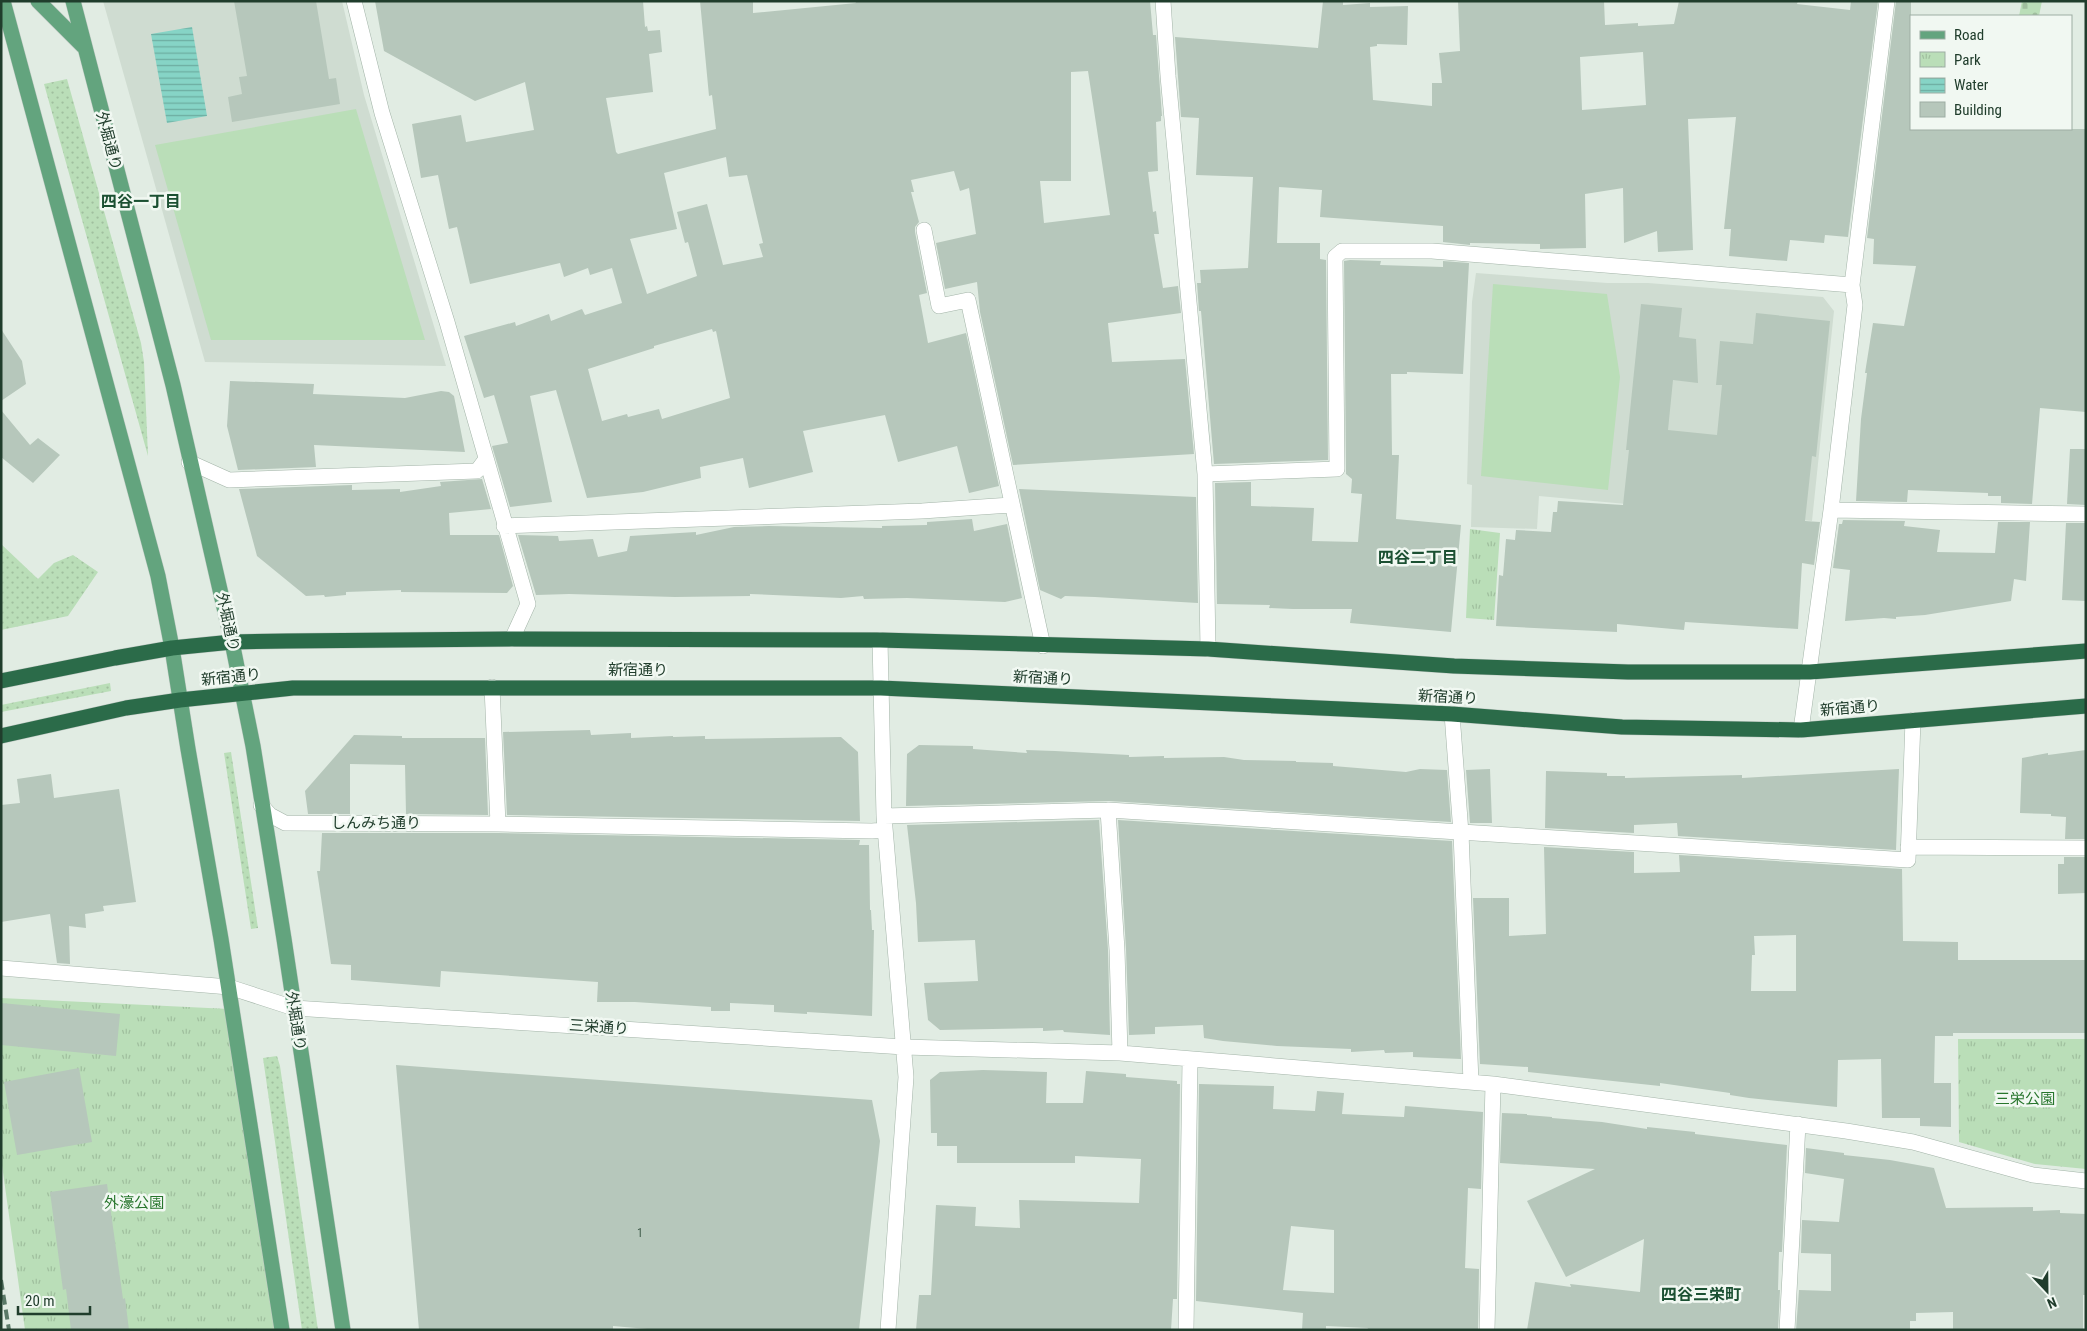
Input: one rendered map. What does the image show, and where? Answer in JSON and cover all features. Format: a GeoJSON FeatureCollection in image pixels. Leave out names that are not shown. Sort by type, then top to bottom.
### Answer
{"type":"FeatureCollection","features":[{"type":"Feature","properties":{"kind":"highway","name":"新宿通り"},"geometry":{"type":"LineString","coordinates":[[1,681],[172,648],[232,642],[512,639],[880,640],[1043,646],[1208,649],[1454,666],[1628,672],[1810,672],[2086,651]]}},
{"type":"Feature","properties":{"kind":"highway","name":"新宿通り"},"geometry":{"type":"LineString","coordinates":[[1,736],[126,708],[180,700],[293,688],[881,688],[1452,714],[1622,727],[1801,730],[2086,706]]}},
{"type":"Feature","properties":{"kind":"main road"},"geometry":{"type":"LineString","coordinates":[[3,1],[158,576],[172,648],[229,987],[282,1330]]}},
{"type":"Feature","properties":{"kind":"main road"},"geometry":{"type":"LineString","coordinates":[[38,1],[84,47]]}},
{"type":"Feature","properties":{"kind":"main road","name":"外堀通り"},"geometry":{"type":"LineString","coordinates":[[72,1],[170,376],[232,642],[294,1008],[343,1330]]}},
{"type":"Feature","properties":{"kind":"street"},"geometry":{"type":"LineString","coordinates":[[354,1],[382,113],[447,322],[504,526],[528,604],[512,639]]}},
{"type":"Feature","properties":{"kind":"street"},"geometry":{"type":"LineString","coordinates":[[1164,1],[1168,76],[1205,474],[1208,649]]}},
{"type":"Feature","properties":{"kind":"street"},"geometry":{"type":"LineString","coordinates":[[1801,730],[1831,510],[1855,304],[1852,285],[1880,74],[1887,1]]}},
{"type":"Feature","properties":{"kind":"street"},"geometry":{"type":"LineString","coordinates":[[924,230],[939,306],[968,300],[1043,646]]}},
{"type":"Feature","properties":{"kind":"street"},"geometry":{"type":"LineString","coordinates":[[1205,474],[1337,468],[1335,257],[1342,251],[1432,251],[1852,285]]}},
{"type":"Feature","properties":{"kind":"street"},"geometry":{"type":"LineString","coordinates":[[189,462],[229,480],[477,471],[486,459]]}},
{"type":"Feature","properties":{"kind":"street"},"geometry":{"type":"LineString","coordinates":[[504,526],[1011,505]]}},
{"type":"Feature","properties":{"kind":"street"},"geometry":{"type":"LineString","coordinates":[[1831,510],[2086,514]]}},
{"type":"Feature","properties":{"kind":"street"},"geometry":{"type":"LineString","coordinates":[[880,640],[885,823],[906,1077],[888,1330]]}},
{"type":"Feature","properties":{"kind":"street"},"geometry":{"type":"LineString","coordinates":[[492,687],[498,824]]}},
{"type":"Feature","properties":{"kind":"street"},"geometry":{"type":"LineString","coordinates":[[1452,714],[1461,832],[1471,1082]]}},
{"type":"Feature","properties":{"kind":"street"},"geometry":{"type":"LineString","coordinates":[[1913,720],[1908,847],[2086,848]]}},
{"type":"Feature","properties":{"kind":"street","name":"しんみち通り"},"geometry":{"type":"LineString","coordinates":[[261,805],[270,815],[285,823],[498,824],[872,832],[885,823],[1108,810],[1908,860],[1908,847]]}},
{"type":"Feature","properties":{"kind":"street"},"geometry":{"type":"LineString","coordinates":[[1108,810],[1117,950],[1120,1054]]}},
{"type":"Feature","properties":{"kind":"street","name":"三栄通り"},"geometry":{"type":"LineString","coordinates":[[1,968],[229,987],[294,1008],[904,1047],[1120,1054],[1493,1084],[1798,1124],[1913,1142],[2033,1175],[2086,1181]]}},
{"type":"Feature","properties":{"kind":"street"},"geometry":{"type":"LineString","coordinates":[[1186,1330],[1190,1060]]}},
{"type":"Feature","properties":{"kind":"street"},"geometry":{"type":"LineString","coordinates":[[1487,1330],[1493,1084]]}},
{"type":"Feature","properties":{"kind":"street"},"geometry":{"type":"LineString","coordinates":[[1787,1330],[1798,1124]]}},
{"type":"Feature","properties":{"kind":"shaded area"},"geometry":{"type":"Polygon","coordinates":[[[103,1],[342,1],[364,95],[446,366],[205,362],[103,1]]]}},
{"type":"Feature","properties":{"kind":"shaded area"},"geometry":{"type":"Polygon","coordinates":[[[1476,273],[1607,283],[1648,283],[1823,297],[1834,311],[1812,521],[1539,496],[1537,529],[1471,527],[1472,485],[1467,484],[1472,302],[1476,273]]]}},
{"type":"Feature","properties":{"kind":"green space"},"geometry":{"type":"Polygon","coordinates":[[[2022,1],[2042,1],[2039,15],[2019,15],[2022,1]]]}},
{"type":"Feature","properties":{"kind":"green space"},"geometry":{"type":"Polygon","coordinates":[[[67,79],[141,343],[144,362],[148,456],[44,84],[67,79]]]}},
{"type":"Feature","properties":{"kind":"green space"},"geometry":{"type":"Polygon","coordinates":[[[356,109],[425,340],[211,340],[155,145],[356,109]]]}},
{"type":"Feature","properties":{"kind":"green space"},"geometry":{"type":"Polygon","coordinates":[[[1493,284],[1607,294],[1620,377],[1608,490],[1481,476],[1493,284]]]}},
{"type":"Feature","properties":{"kind":"green space"},"geometry":{"type":"Polygon","coordinates":[[[1470,529],[1500,533],[1494,620],[1466,618],[1470,529]]]}},
{"type":"Feature","properties":{"kind":"green space"},"geometry":{"type":"Polygon","coordinates":[[[1,544],[38,579],[54,563],[73,555],[98,572],[68,616],[1,630],[1,544]]]}},
{"type":"Feature","properties":{"kind":"green space"},"geometry":{"type":"Polygon","coordinates":[[[110,683],[111,691],[1,712],[1,705],[110,683]]]}},
{"type":"Feature","properties":{"kind":"green space"},"geometry":{"type":"Polygon","coordinates":[[[231,752],[258,928],[251,929],[224,753],[231,752]]]}},
{"type":"Feature","properties":{"kind":"green space","name":"外濠公園"},"geometry":{"type":"Polygon","coordinates":[[[1,998],[229,1009],[280,1330],[25,1330],[1,1158],[1,998]]]}},
{"type":"Feature","properties":{"kind":"green space","name":"三栄公園"},"geometry":{"type":"Polygon","coordinates":[[[1958,1039],[2086,1039],[2086,1169],[2035,1164],[1959,1142],[1958,1039]]]}},
{"type":"Feature","properties":{"kind":"green space"},"geometry":{"type":"Polygon","coordinates":[[[277,1056],[318,1330],[302,1330],[263,1058],[277,1056]]]}},
{"type":"Feature","properties":{"kind":"water"},"geometry":{"type":"Polygon","coordinates":[[[192,27],[207,116],[167,123],[151,34],[192,27]]]}},
{"type":"Feature","properties":{"kind":"building"},"geometry":{"type":"Polygon","coordinates":[[[234,1],[316,1],[329,79],[336,78],[340,104],[232,122],[228,97],[242,94],[239,77],[247,76],[234,1]]]}},
{"type":"Feature","properties":{"kind":"building"},"geometry":{"type":"Polygon","coordinates":[[[375,1],[643,1],[645,27],[647,26],[648,31],[660,30],[662,52],[649,54],[653,92],[606,98],[616,152],[618,154],[716,129],[712,95],[709,96],[700,1],[753,1],[753,13],[856,3],[855,1],[1150,1],[1153,35],[1156,35],[1162,116],[1161,121],[1156,122],[1158,171],[1148,172],[1153,212],[1156,211],[1159,234],[1154,234],[1163,288],[1178,286],[1181,313],[1108,323],[1112,362],[1185,359],[1194,454],[1013,465],[980,312],[977,282],[945,289],[936,243],[976,234],[969,188],[960,191],[954,171],[911,180],[914,192],[911,192],[919,222],[915,227],[915,232],[927,293],[919,295],[928,343],[966,333],[999,486],[969,493],[957,446],[898,462],[885,415],[803,431],[813,472],[749,488],[743,458],[700,467],[701,478],[643,492],[587,498],[556,390],[530,396],[552,502],[510,507],[492,446],[508,443],[494,395],[484,398],[464,336],[515,322],[516,326],[549,314],[551,321],[582,309],[585,315],[622,303],[612,268],[590,275],[588,268],[564,277],[560,263],[470,284],[457,227],[449,229],[438,175],[421,178],[412,124],[461,115],[466,142],[534,130],[525,82],[475,101],[384,51],[375,1]],[[1088,71],[1071,72],[1071,181],[1040,181],[1044,223],[1110,215],[1088,71]],[[726,157],[664,173],[677,229],[630,239],[647,294],[697,276],[688,242],[685,243],[677,212],[707,204],[723,265],[763,257],[759,244],[763,243],[747,175],[729,177],[726,157]],[[712,329],[654,346],[654,348],[588,369],[602,421],[627,414],[628,417],[659,409],[662,419],[730,398],[716,331],[713,332],[712,329]]]}},
{"type":"Feature","properties":{"kind":"building"},"geometry":{"type":"Polygon","coordinates":[[[1323,1],[1343,1],[1343,5],[1370,3],[1370,7],[1408,6],[1407,45],[1377,44],[1377,46],[1370,47],[1373,100],[1432,106],[1432,83],[1442,83],[1439,53],[1460,51],[1458,1],[1604,1],[1605,25],[1638,23],[1638,26],[1674,24],[1679,1],[1798,1],[1797,4],[1850,10],[1851,1],[1878,1],[1848,237],[1825,235],[1824,243],[1790,240],[1787,261],[1729,256],[1731,229],[1724,229],[1736,117],[1688,119],[1693,250],[1658,252],[1657,231],[1624,243],[1623,188],[1585,194],[1586,248],[1540,249],[1540,244],[1470,243],[1470,245],[1443,242],[1443,226],[1320,217],[1322,190],[1279,187],[1277,243],[1320,243],[1320,259],[1326,260],[1328,460],[1214,464],[1197,283],[1201,283],[1200,270],[1248,268],[1253,177],[1196,175],[1199,118],[1181,117],[1175,37],[1318,48],[1323,1]],[[1643,52],[1580,57],[1582,110],[1646,105],[1643,52]]]}},
{"type":"Feature","properties":{"kind":"building"},"geometry":{"type":"Polygon","coordinates":[[[1896,1],[1911,1],[1910,130],[2086,129],[2086,412],[2040,408],[2032,504],[2001,503],[2001,496],[1988,496],[1988,493],[1908,490],[1907,502],[1856,501],[1861,419],[1867,373],[1865,373],[1873,323],[1904,326],[1916,266],[1873,264],[1874,239],[1867,238],[1896,1]]]}},
{"type":"Feature","properties":{"kind":"building"},"geometry":{"type":"Polygon","coordinates":[[[1344,261],[1381,261],[1380,265],[1443,267],[1443,261],[1469,263],[1463,374],[1407,372],[1407,374],[1391,374],[1392,455],[1399,455],[1396,519],[1461,525],[1451,632],[1350,623],[1352,609],[1293,609],[1269,608],[1270,605],[1217,604],[1215,483],[1251,482],[1251,506],[1314,508],[1312,541],[1358,542],[1362,494],[1351,493],[1352,479],[1346,474],[1344,261]]]}},
{"type":"Feature","properties":{"kind":"building"},"geometry":{"type":"Polygon","coordinates":[[[1641,304],[1682,308],[1679,337],[1696,339],[1698,383],[1673,380],[1668,430],[1717,435],[1722,385],[1716,385],[1720,341],[1753,344],[1756,313],[1830,321],[1816,457],[1812,456],[1805,521],[1820,522],[1814,565],[1802,563],[1798,629],[1685,622],[1684,630],[1617,624],[1617,632],[1496,626],[1499,575],[1503,576],[1506,539],[1515,540],[1516,530],[1551,532],[1553,512],[1557,512],[1558,501],[1623,505],[1629,450],[1626,450],[1641,304]]]}},
{"type":"Feature","properties":{"kind":"building"},"geometry":{"type":"Polygon","coordinates":[[[1,329],[22,361],[26,384],[1,401],[1,329]]]}},
{"type":"Feature","properties":{"kind":"building"},"geometry":{"type":"Polygon","coordinates":[[[230,381],[314,384],[313,394],[405,398],[441,391],[449,392],[454,396],[465,452],[314,445],[316,467],[238,470],[227,426],[230,381]]]}},
{"type":"Feature","properties":{"kind":"building"},"geometry":{"type":"Polygon","coordinates":[[[1,410],[30,445],[38,438],[60,455],[33,483],[1,457],[1,410]]]}},
{"type":"Feature","properties":{"kind":"building"},"geometry":{"type":"Polygon","coordinates":[[[2070,449],[2086,449],[2086,505],[2067,504],[2070,449]]]}},
{"type":"Feature","properties":{"kind":"building"},"geometry":{"type":"Polygon","coordinates":[[[482,479],[491,509],[449,513],[450,535],[499,535],[513,586],[507,593],[401,592],[401,590],[346,592],[346,595],[325,597],[324,595],[306,596],[257,556],[239,489],[352,485],[352,490],[400,489],[400,492],[441,486],[440,482],[482,479]]]}},
{"type":"Feature","properties":{"kind":"building"},"geometry":{"type":"Polygon","coordinates":[[[1019,489],[1196,497],[1198,603],[1065,596],[1061,599],[1040,590],[1019,489]]]}},
{"type":"Feature","properties":{"kind":"building"},"geometry":{"type":"Polygon","coordinates":[[[972,519],[974,531],[1007,524],[1022,598],[1005,602],[907,598],[864,599],[863,596],[841,598],[750,594],[750,596],[675,597],[536,595],[518,535],[558,536],[559,541],[593,539],[598,557],[627,551],[630,536],[696,532],[696,535],[734,527],[882,528],[882,526],[927,525],[927,522],[972,519]]]}},
{"type":"Feature","properties":{"kind":"building"},"geometry":{"type":"Polygon","coordinates":[[[1843,520],[1905,521],[1904,526],[1940,530],[1937,552],[1995,553],[1998,522],[2030,522],[2026,581],[2014,579],[2011,601],[1925,615],[1896,617],[1896,619],[1845,621],[1850,570],[1833,568],[1839,524],[1842,524],[1843,520]]]}},
{"type":"Feature","properties":{"kind":"building"},"geometry":{"type":"Polygon","coordinates":[[[2066,523],[2086,523],[2086,601],[2062,600],[2066,523]]]}},
{"type":"Feature","properties":{"kind":"building"},"geometry":{"type":"Polygon","coordinates":[[[590,730],[591,735],[631,733],[631,738],[673,736],[705,736],[705,739],[841,737],[858,752],[860,821],[507,815],[503,732],[590,730]]]}},
{"type":"Feature","properties":{"kind":"building"},"geometry":{"type":"Polygon","coordinates":[[[354,735],[402,736],[402,738],[485,738],[488,815],[406,814],[405,765],[350,764],[350,814],[308,814],[305,791],[354,735]]]}},
{"type":"Feature","properties":{"kind":"building"},"geometry":{"type":"Polygon","coordinates":[[[919,745],[973,746],[973,749],[1027,753],[1026,750],[1129,755],[1129,757],[1224,757],[1244,760],[1333,763],[1333,766],[1406,772],[1420,769],[1447,770],[1451,822],[1109,801],[906,806],[907,754],[919,745]]]}},
{"type":"Feature","properties":{"kind":"building"},"geometry":{"type":"Polygon","coordinates":[[[2086,750],[2086,839],[2065,839],[2066,817],[2051,816],[2051,814],[2020,813],[2022,758],[2048,753],[2048,755],[2086,750]]]}},
{"type":"Feature","properties":{"kind":"building"},"geometry":{"type":"Polygon","coordinates":[[[1490,769],[1492,823],[1470,823],[1466,770],[1490,769]]]}},
{"type":"Feature","properties":{"kind":"building"},"geometry":{"type":"Polygon","coordinates":[[[1899,769],[1896,850],[1678,836],[1677,823],[1634,825],[1634,833],[1545,828],[1546,771],[1607,773],[1607,776],[1625,776],[1625,778],[1742,775],[1742,778],[1899,769]]]}},
{"type":"Feature","properties":{"kind":"building"},"geometry":{"type":"Polygon","coordinates":[[[51,774],[54,798],[119,789],[136,902],[103,906],[104,911],[85,914],[86,928],[69,926],[70,964],[57,963],[50,914],[1,922],[1,805],[20,803],[17,779],[51,774]]]}},
{"type":"Feature","properties":{"kind":"building"},"geometry":{"type":"Polygon","coordinates":[[[1099,820],[1108,950],[1110,1035],[1064,1032],[1063,1030],[1043,1031],[1043,1028],[940,1030],[928,1020],[924,983],[978,981],[975,940],[918,942],[916,903],[907,825],[1099,820]]]}},
{"type":"Feature","properties":{"kind":"building"},"geometry":{"type":"Polygon","coordinates":[[[1118,820],[1452,841],[1461,1059],[1413,1057],[1413,1052],[1385,1053],[1384,1050],[1351,1052],[1351,1049],[1277,1046],[1223,1041],[1204,1038],[1203,1025],[1155,1027],[1155,1034],[1129,1035],[1118,820]]]}},
{"type":"Feature","properties":{"kind":"building"},"geometry":{"type":"Polygon","coordinates":[[[322,833],[498,833],[860,840],[859,845],[869,845],[870,910],[872,930],[874,930],[872,1016],[774,1012],[774,1005],[730,1003],[730,1011],[711,1011],[711,1007],[635,1002],[597,1002],[598,982],[441,971],[440,987],[351,980],[351,965],[331,964],[317,871],[320,871],[322,833]]]}},
{"type":"Feature","properties":{"kind":"building"},"geometry":{"type":"Polygon","coordinates":[[[1544,847],[1634,852],[1634,873],[1680,872],[1679,855],[1902,869],[1903,941],[1958,942],[1958,960],[2086,960],[2086,1033],[1953,1033],[1953,1036],[1935,1036],[1934,1083],[1951,1083],[1951,1127],[1920,1126],[1920,1118],[1882,1118],[1881,1059],[1838,1060],[1837,1107],[1749,1098],[1730,1095],[1730,1093],[1660,1083],[1660,1086],[1528,1072],[1528,1067],[1480,1064],[1473,898],[1509,898],[1509,936],[1546,934],[1544,847]],[[1796,935],[1754,936],[1755,955],[1752,955],[1751,991],[1796,991],[1796,935]]]}},
{"type":"Feature","properties":{"kind":"building"},"geometry":{"type":"Polygon","coordinates":[[[2064,857],[2086,857],[2086,893],[2058,894],[2058,864],[2064,864],[2064,857]]]}},
{"type":"Feature","properties":{"kind":"building"},"geometry":{"type":"Polygon","coordinates":[[[1,1003],[120,1014],[116,1056],[1,1045],[1,1003]]]}},
{"type":"Feature","properties":{"kind":"building"},"geometry":{"type":"Polygon","coordinates":[[[396,1065],[872,1100],[880,1141],[859,1330],[659,1330],[613,1326],[613,1330],[419,1330],[396,1065]]]}},
{"type":"Feature","properties":{"kind":"building"},"geometry":{"type":"Polygon","coordinates":[[[79,1068],[92,1142],[17,1155],[4,1082],[79,1068]]]}},
{"type":"Feature","properties":{"kind":"building"},"geometry":{"type":"Polygon","coordinates":[[[983,1070],[1047,1072],[1046,1103],[1083,1103],[1086,1071],[1126,1074],[1126,1077],[1177,1081],[1177,1084],[1180,1084],[1177,1299],[1173,1299],[1171,1330],[916,1330],[919,1295],[931,1295],[936,1205],[976,1207],[975,1226],[1020,1228],[1019,1200],[1139,1203],[1141,1159],[1075,1156],[1075,1163],[957,1163],[957,1146],[937,1146],[937,1133],[931,1133],[930,1080],[940,1072],[983,1070]]]}},
{"type":"Feature","properties":{"kind":"building"},"geometry":{"type":"Polygon","coordinates":[[[1199,1084],[1274,1086],[1273,1109],[1315,1111],[1317,1091],[1344,1093],[1342,1114],[1404,1117],[1405,1106],[1483,1112],[1481,1189],[1468,1188],[1465,1268],[1479,1269],[1478,1330],[1367,1330],[1368,1328],[1326,1326],[1326,1330],[1302,1330],[1303,1313],[1196,1301],[1199,1084]],[[1291,1226],[1283,1290],[1334,1293],[1334,1230],[1291,1226]]]}},
{"type":"Feature","properties":{"kind":"building"},"geometry":{"type":"Polygon","coordinates":[[[1502,1113],[1602,1122],[1647,1129],[1647,1127],[1695,1132],[1695,1134],[1787,1145],[1782,1252],[1779,1252],[1778,1330],[1527,1330],[1535,1282],[1571,1287],[1570,1284],[1640,1292],[1644,1239],[1566,1277],[1527,1201],[1595,1169],[1500,1163],[1502,1113]]]}},
{"type":"Feature","properties":{"kind":"building"},"geometry":{"type":"Polygon","coordinates":[[[1806,1148],[1934,1168],[1946,1208],[2033,1207],[2033,1211],[2060,1210],[2060,1213],[2086,1214],[2086,1295],[2083,1295],[2083,1330],[1953,1330],[1953,1312],[1916,1313],[1916,1321],[1910,1321],[1910,1330],[1796,1330],[1799,1290],[1831,1291],[1831,1254],[1801,1253],[1802,1220],[1839,1222],[1844,1179],[1805,1173],[1806,1148]]]}},
{"type":"Feature","properties":{"kind":"building"},"geometry":{"type":"Polygon","coordinates":[[[107,1184],[129,1330],[71,1330],[66,1289],[63,1290],[50,1192],[107,1184]]]}},
{"type":"Feature","properties":{"kind":"railway"},"geometry":{"type":"LineString","coordinates":[[1,1280],[9,1330]]}},
{"type":"Feature","properties":{"kind":"district","name":"四谷一丁目"},"geometry":{"type":"Point","coordinates":[141,201]}},
{"type":"Feature","properties":{"kind":"district","name":"四谷二丁目"},"geometry":{"type":"Point","coordinates":[1418,557]}},
{"type":"Feature","properties":{"kind":"district","name":"四谷三栄町"},"geometry":{"type":"Point","coordinates":[1701,1294]}}]}
